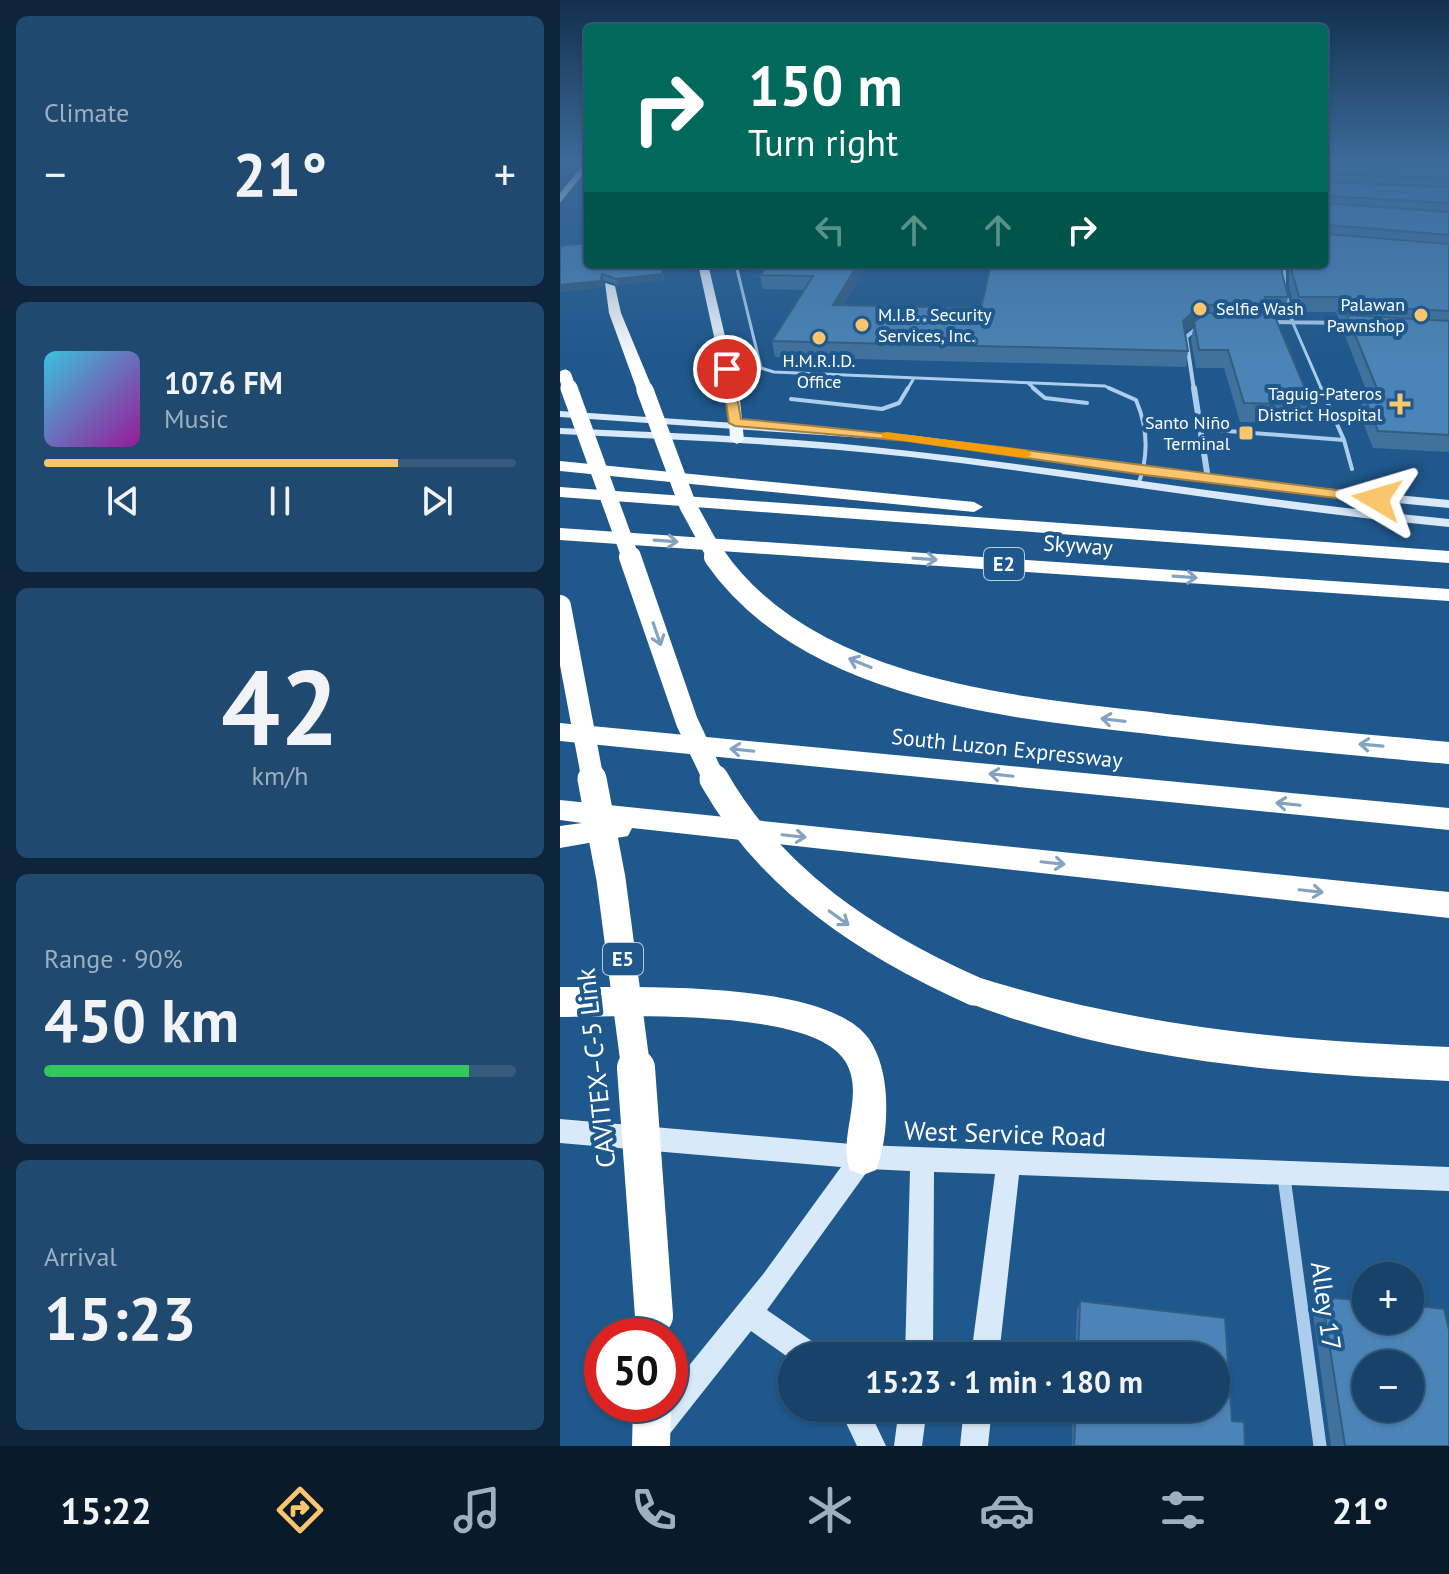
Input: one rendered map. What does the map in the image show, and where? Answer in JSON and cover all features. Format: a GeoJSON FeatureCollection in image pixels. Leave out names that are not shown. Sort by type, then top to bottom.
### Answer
{"type":"FeatureCollection","features":[{"type":"Feature","properties":{"kind":"highway"},"geometry":{"type":"LineString","coordinates":[[609,286],[620,327],[699,529],[721,566],[777,620],[848,658],[939,691],[1017,708],[1202,730],[1449,753]]}},
{"type":"Feature","properties":{"kind":"highway"},"geometry":{"type":"LineString","coordinates":[[563,370],[702,759],[748,830],[811,897],[878,943],[933,974],[974,991],[1056,1017],[1115,1032],[1259,1054],[1449,1064]]}},
{"type":"Feature","properties":{"kind":"highway","name":"Skyway"},"geometry":{"type":"LineString","coordinates":[[560,466],[966,505],[1074,530]]}},
{"type":"Feature","properties":{"kind":"highway","name":"Skyway"},"geometry":{"type":"LineString","coordinates":[[560,492],[1449,557]]}},
{"type":"Feature","properties":{"kind":"highway","name":"Skyway"},"geometry":{"type":"LineString","coordinates":[[560,534],[1449,595]]}},
{"type":"Feature","properties":{"kind":"highway","name":"CAVITEX–C-5 Link"},"geometry":{"type":"LineString","coordinates":[[560,606],[611,879],[633,1029],[648,1213],[652,1318]]}},
{"type":"Feature","properties":{"kind":"highway","name":"South Luzon Expressway"},"geometry":{"type":"LineString","coordinates":[[560,732],[1449,819]]}},
{"type":"Feature","properties":{"kind":"highway"},"geometry":{"type":"LineString","coordinates":[[560,810],[1449,905]]}},
{"type":"Feature","properties":{"kind":"highway"},"geometry":{"type":"LineString","coordinates":[[560,837],[661,822]]}},
{"type":"Feature","properties":{"kind":"highway"},"geometry":{"type":"LineString","coordinates":[[560,1002],[762,1009],[818,1021],[841,1032],[856,1048],[865,1068],[868,1125],[863,1157]]}},
{"type":"Feature","properties":{"kind":"highway"},"geometry":{"type":"LineString","coordinates":[[651,1446],[652,1422]]}},
{"type":"Feature","properties":{"kind":"main road"},"geometry":{"type":"LineString","coordinates":[[704,268],[734,400],[737,440]]}},
{"type":"Feature","properties":{"kind":"main road"},"geometry":{"type":"LineString","coordinates":[[560,414],[735,423],[908,438],[1208,479],[1377,499],[1449,504]]}},
{"type":"Feature","properties":{"kind":"main road"},"geometry":{"type":"LineString","coordinates":[[560,431],[905,453],[1138,486],[1449,523]]}},
{"type":"Feature","properties":{"kind":"main road"},"geometry":{"type":"LineString","coordinates":[[1377,499],[1385,517]]}},
{"type":"Feature","properties":{"kind":"main road","name":"West Service Road"},"geometry":{"type":"LineString","coordinates":[[560,1131],[863,1157],[1449,1179]]}},
{"type":"Feature","properties":{"kind":"main road"},"geometry":{"type":"LineString","coordinates":[[642,1446],[748,1313],[863,1157]]}},
{"type":"Feature","properties":{"kind":"main road"},"geometry":{"type":"LineString","coordinates":[[919,1342],[922,1159]]}},
{"type":"Feature","properties":{"kind":"main road"},"geometry":{"type":"LineString","coordinates":[[987,1342],[1008,1162]]}},
{"type":"Feature","properties":{"kind":"main road"},"geometry":{"type":"LineString","coordinates":[[748,1313],[789,1342]]}},
{"type":"Feature","properties":{"kind":"main road"},"geometry":{"type":"LineString","coordinates":[[860,1422],[872,1446]]}},
{"type":"Feature","properties":{"kind":"main road"},"geometry":{"type":"LineString","coordinates":[[908,1446],[911,1422]]}},
{"type":"Feature","properties":{"kind":"main road"},"geometry":{"type":"LineString","coordinates":[[974,1446],[977,1422]]}},
{"type":"Feature","properties":{"kind":"street"},"geometry":{"type":"LineString","coordinates":[[1284,268],[1284,287],[1292,321]]}},
{"type":"Feature","properties":{"kind":"street"},"geometry":{"type":"LineString","coordinates":[[1261,322],[1363,324]]}},
{"type":"Feature","properties":{"kind":"street"},"geometry":{"type":"LineString","coordinates":[[1208,479],[1186,337],[1201,325],[1216,324]]}},
{"type":"Feature","properties":{"kind":"street","name":"Alley 17"},"geometry":{"type":"LineString","coordinates":[[1284,1172],[1320,1446]]}},
{"type":"Feature","properties":{"kind":"lane"},"geometry":{"type":"LineString","coordinates":[[738,268],[761,368],[766,371],[1105,386],[1136,400],[1145,418],[1145,471],[1138,486]]}},
{"type":"Feature","properties":{"kind":"lane"},"geometry":{"type":"LineString","coordinates":[[1292,321],[1344,440],[1352,469]]}},
{"type":"Feature","properties":{"kind":"lane"},"geometry":{"type":"LineString","coordinates":[[791,399],[891,407],[899,403],[914,378]]}},
{"type":"Feature","properties":{"kind":"lane"},"geometry":{"type":"LineString","coordinates":[[1028,383],[1045,398],[1087,403]]}},
{"type":"Feature","properties":{"kind":"lane"},"geometry":{"type":"LineString","coordinates":[[1202,429],[1344,440]]}},
{"type":"Feature","properties":{"kind":"building"},"geometry":{"type":"Polygon","coordinates":[[[1346,226],[1449,226],[1449,235],[1346,226]]]}},
{"type":"Feature","properties":{"kind":"building"},"geometry":{"type":"Polygon","coordinates":[[[1328,234],[1449,244],[1449,311],[1343,305],[1340,297],[1299,297],[1292,268],[1328,268],[1328,234]]]}},
{"type":"Feature","properties":{"kind":"building"},"geometry":{"type":"Polygon","coordinates":[[[584,243],[584,268],[662,268],[663,274],[616,279],[602,274],[601,281],[560,285],[560,246],[584,243]]]}},
{"type":"Feature","properties":{"kind":"building"},"geometry":{"type":"Polygon","coordinates":[[[766,268],[856,268],[833,305],[981,308],[990,268],[1282,268],[1288,297],[1265,297],[1268,304],[1201,305],[1183,321],[1188,351],[772,341],[813,276],[760,275],[766,268]]]}},
{"type":"Feature","properties":{"kind":"building"},"geometry":{"type":"Polygon","coordinates":[[[1273,312],[1312,405],[1244,403],[1228,350],[1199,350],[1194,322],[1206,313],[1273,312]]]}},
{"type":"Feature","properties":{"kind":"building"},"geometry":{"type":"Polygon","coordinates":[[[1347,315],[1449,321],[1449,435],[1378,431],[1364,395],[1380,396],[1347,315]]]}},
{"type":"Feature","properties":{"kind":"building"},"geometry":{"type":"Polygon","coordinates":[[[1322,1297],[1352,1300],[1352,1334],[1424,1334],[1424,1307],[1444,1309],[1449,1330],[1449,1446],[1345,1446],[1322,1297]]]}},
{"type":"Feature","properties":{"kind":"building"},"geometry":{"type":"Polygon","coordinates":[[[1080,1301],[1225,1318],[1227,1342],[1079,1342],[1080,1301]]]}},
{"type":"Feature","properties":{"kind":"building"},"geometry":{"type":"Polygon","coordinates":[[[1230,1392],[1232,1421],[1244,1422],[1245,1446],[1074,1446],[1075,1422],[1230,1422],[1230,1392]]]}},
{"type":"Feature","properties":{"kind":"slow traffic"},"geometry":{"type":"LineString","coordinates":[[887,436],[1026,454]]}},
{"type":"Feature","properties":{"kind":"place","name":"Selfie Wash"},"geometry":{"type":"Point","coordinates":[1200,309]}},
{"type":"Feature","properties":{"kind":"place","name":"Palawan Pawnshop"},"geometry":{"type":"Point","coordinates":[1421,315]}},
{"type":"Feature","properties":{"kind":"place","name":"M.I.B. . Security Services, Inc."},"geometry":{"type":"Point","coordinates":[862,325]}},
{"type":"Feature","properties":{"kind":"place","name":"H.M.R.I.D. Office"},"geometry":{"type":"Point","coordinates":[819,338]}},
{"type":"Feature","properties":{"kind":"place","name":"Taguig-Pateros District Hospital"},"geometry":{"type":"Point","coordinates":[1400,404]}},
{"type":"Feature","properties":{"kind":"place","name":"Santo Niño Terminal"},"geometry":{"type":"Point","coordinates":[1246,433]}},
{"type":"Feature","properties":{"kind":"route"},"geometry":{"type":"LineString","coordinates":[[727,369],[735,423],[908,438],[1377,499]]}}]}
